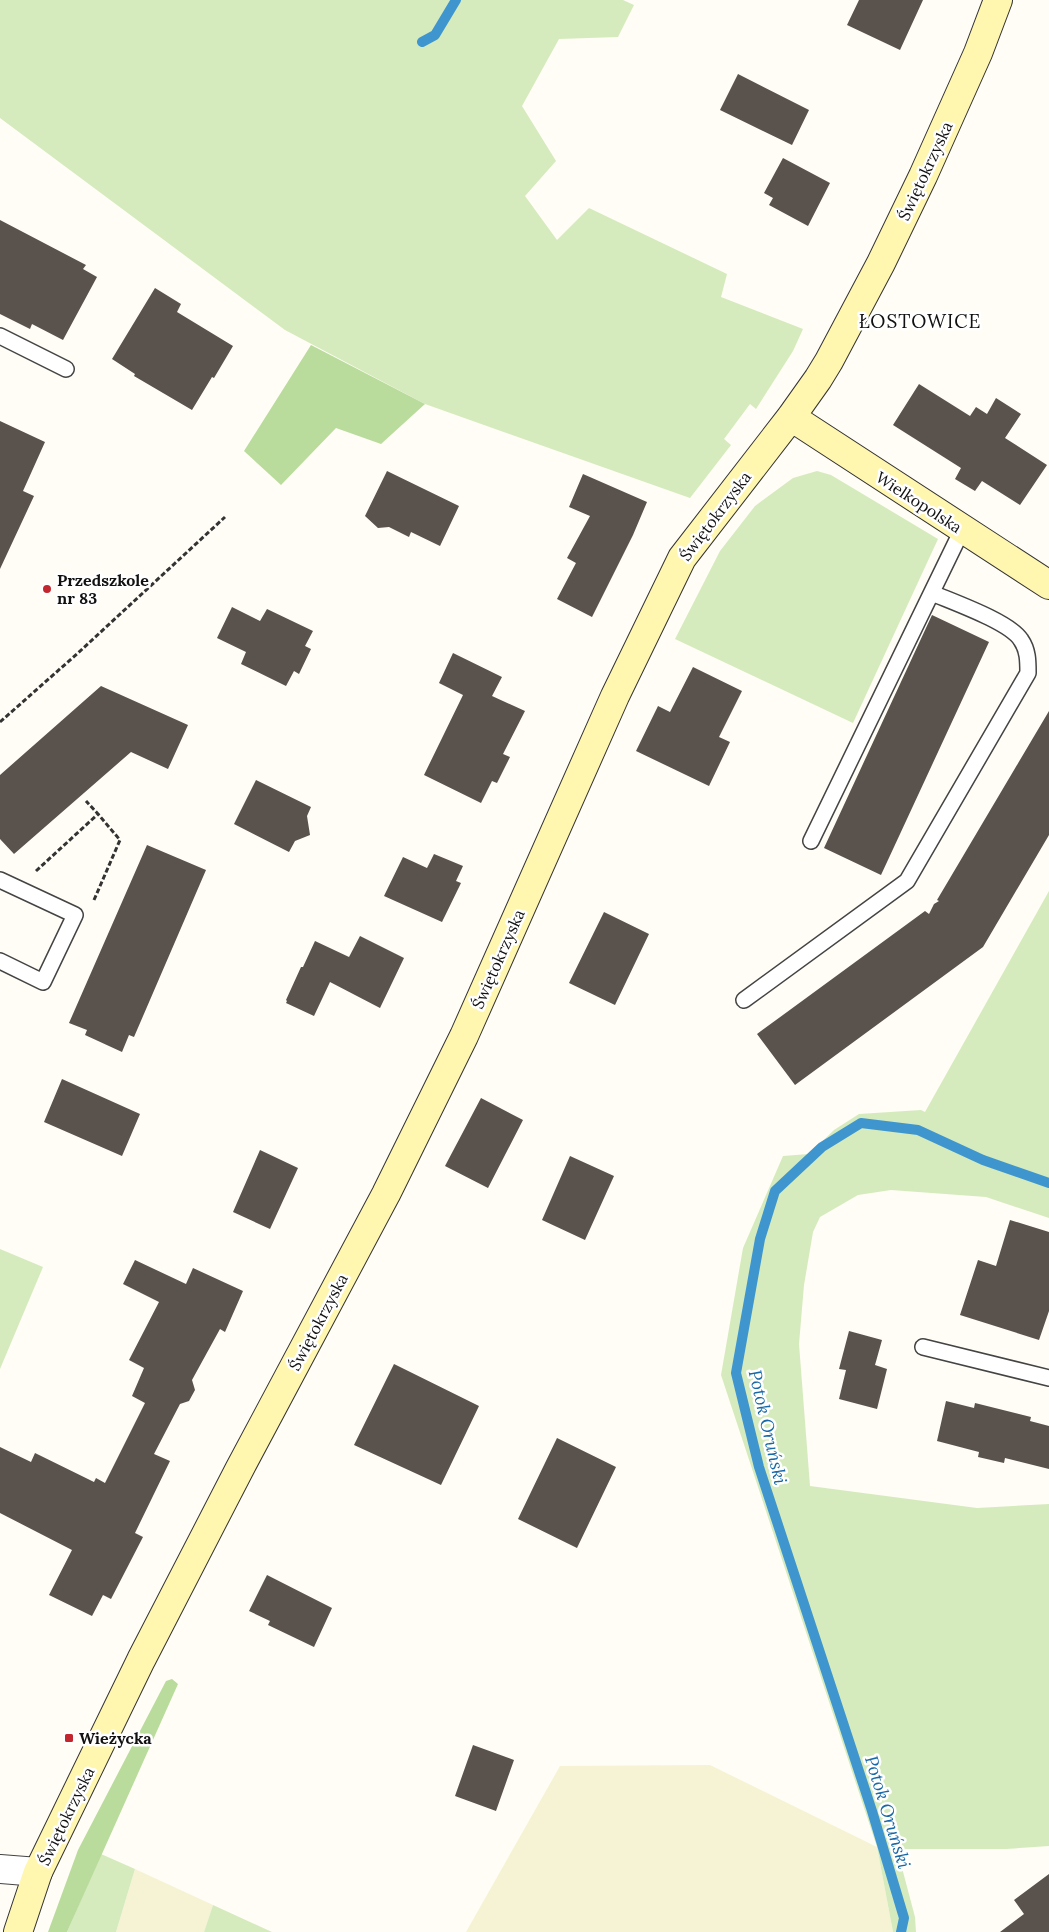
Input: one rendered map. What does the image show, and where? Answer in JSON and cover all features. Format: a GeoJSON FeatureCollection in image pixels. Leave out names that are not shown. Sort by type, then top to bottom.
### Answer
{"type":"FeatureCollection","features":[{"type":"Feature","properties":{"kind":"main road","name":"Świętokrzyska"},"geometry":{"type":"LineString","coordinates":[[18,1932],[38,1872],[142,1660],[230,1488],[395,1177],[464,1036],[615,696],[682,558],[791,417],[829,361],[881,263],[923,176],[974,62],[998,0]]}},
{"type":"Feature","properties":{"kind":"main road","name":"Wielkopolska"},"geometry":{"type":"LineString","coordinates":[[791,417],[1049,585]]}},
{"type":"Feature","properties":{"kind":"street"},"geometry":{"type":"LineString","coordinates":[[0,1869],[38,1872]]}},
{"type":"Feature","properties":{"kind":"lane"},"geometry":{"type":"LineString","coordinates":[[0,336],[66,369]]}},
{"type":"Feature","properties":{"kind":"lane"},"geometry":{"type":"LineString","coordinates":[[811,841],[962,530]]}},
{"type":"Feature","properties":{"kind":"lane"},"geometry":{"type":"LineString","coordinates":[[744,1000],[907,881],[1028,673],[1028,656],[1021,639],[1007,627],[932,593]]}},
{"type":"Feature","properties":{"kind":"lane"},"geometry":{"type":"LineString","coordinates":[[0,880],[75,915],[43,982],[0,961]]}},
{"type":"Feature","properties":{"kind":"lane"},"geometry":{"type":"LineString","coordinates":[[923,1348],[1049,1378]]}},
{"type":"Feature","properties":{"kind":"path"},"geometry":{"type":"LineString","coordinates":[[0,722],[78,653],[225,517]]}},
{"type":"Feature","properties":{"kind":"path"},"geometry":{"type":"LineString","coordinates":[[75,915],[92,903],[120,840],[86,801]]}},
{"type":"Feature","properties":{"kind":"path"},"geometry":{"type":"LineString","coordinates":[[17,888],[98,814]]}},
{"type":"Feature","properties":{"kind":"shaded area"},"geometry":{"type":"Polygon","coordinates":[[[710,1765],[877,1847],[893,1932],[466,1932],[560,1766],[710,1765]]]}},
{"type":"Feature","properties":{"kind":"shaded area"},"geometry":{"type":"Polygon","coordinates":[[[135,1869],[213,1905],[204,1932],[116,1932],[135,1869]]]}},
{"type":"Feature","properties":{"kind":"green space"},"geometry":{"type":"Polygon","coordinates":[[[0,0],[623,0],[634,5],[618,37],[559,39],[522,106],[556,161],[525,196],[557,240],[589,208],[727,274],[721,297],[803,329],[793,351],[756,409],[750,404],[724,439],[731,445],[690,498],[425,404],[285,330],[0,118],[0,0]]]}},
{"type":"Feature","properties":{"kind":"green space"},"geometry":{"type":"Polygon","coordinates":[[[311,345],[425,404],[381,444],[336,428],[281,485],[244,451],[311,345]]]}},
{"type":"Feature","properties":{"kind":"green space"},"geometry":{"type":"Polygon","coordinates":[[[817,471],[831,475],[938,539],[853,723],[675,639],[720,551],[755,506],[793,478],[817,471]]]}},
{"type":"Feature","properties":{"kind":"green space"},"geometry":{"type":"Polygon","coordinates":[[[1049,891],[1049,1218],[986,1197],[891,1190],[858,1195],[820,1217],[813,1232],[804,1285],[799,1344],[810,1486],[977,1508],[1049,1504],[1049,1846],[1006,1849],[897,1849],[915,1917],[916,1932],[893,1932],[877,1847],[721,1375],[743,1248],[783,1156],[809,1154],[834,1130],[859,1114],[921,1110],[925,1112],[1049,891]]]}},
{"type":"Feature","properties":{"kind":"green space"},"geometry":{"type":"Polygon","coordinates":[[[0,1249],[43,1267],[0,1369],[0,1249]]]}},
{"type":"Feature","properties":{"kind":"green space"},"geometry":{"type":"Polygon","coordinates":[[[172,1679],[178,1684],[67,1932],[48,1932],[78,1850],[166,1681],[172,1679]]]}},
{"type":"Feature","properties":{"kind":"green space"},"geometry":{"type":"Polygon","coordinates":[[[101,1854],[135,1869],[116,1932],[67,1932],[101,1854]]]}},
{"type":"Feature","properties":{"kind":"green space"},"geometry":{"type":"Polygon","coordinates":[[[213,1905],[272,1932],[204,1932],[213,1905]]]}},
{"type":"Feature","properties":{"kind":"building"},"geometry":{"type":"Polygon","coordinates":[[[859,0],[923,0],[900,50],[847,25],[859,0]]]}},
{"type":"Feature","properties":{"kind":"building"},"geometry":{"type":"Polygon","coordinates":[[[738,74],[809,110],[792,145],[720,110],[738,74]]]}},
{"type":"Feature","properties":{"kind":"building"},"geometry":{"type":"Polygon","coordinates":[[[783,158],[830,183],[808,226],[769,205],[773,198],[764,193],[783,158]]]}},
{"type":"Feature","properties":{"kind":"building"},"geometry":{"type":"Polygon","coordinates":[[[0,220],[86,265],[83,269],[97,277],[63,340],[32,324],[30,329],[0,314],[0,220]]]}},
{"type":"Feature","properties":{"kind":"building"},"geometry":{"type":"Polygon","coordinates":[[[155,288],[181,304],[177,312],[233,346],[192,410],[134,376],[135,374],[112,359],[155,288]]]}},
{"type":"Feature","properties":{"kind":"building"},"geometry":{"type":"Polygon","coordinates":[[[919,384],[970,416],[976,407],[987,414],[996,398],[1021,414],[1005,438],[1047,465],[1020,505],[982,481],[975,491],[955,479],[961,468],[893,425],[919,384]]]}},
{"type":"Feature","properties":{"kind":"building"},"geometry":{"type":"Polygon","coordinates":[[[0,421],[45,442],[23,491],[34,496],[0,569],[0,421]]]}},
{"type":"Feature","properties":{"kind":"building"},"geometry":{"type":"Polygon","coordinates":[[[387,471],[459,506],[440,546],[411,532],[409,537],[389,527],[378,528],[365,516],[387,471]]]}},
{"type":"Feature","properties":{"kind":"building"},"geometry":{"type":"Polygon","coordinates":[[[583,474],[647,502],[633,535],[592,617],[557,599],[576,563],[567,558],[590,516],[569,507],[583,474]]]}},
{"type":"Feature","properties":{"kind":"building"},"geometry":{"type":"Polygon","coordinates":[[[232,607],[260,621],[267,609],[313,631],[305,646],[311,649],[299,674],[294,671],[286,686],[241,664],[246,652],[217,638],[232,607]]]}},
{"type":"Feature","properties":{"kind":"building"},"geometry":{"type":"Polygon","coordinates":[[[932,615],[989,642],[881,875],[824,848],[932,615]]]}},
{"type":"Feature","properties":{"kind":"building"},"geometry":{"type":"Polygon","coordinates":[[[453,653],[502,677],[492,696],[525,711],[503,754],[510,757],[497,783],[492,781],[481,803],[424,775],[463,695],[439,683],[453,653]]]}},
{"type":"Feature","properties":{"kind":"building"},"geometry":{"type":"Polygon","coordinates":[[[693,667],[742,691],[719,737],[730,742],[709,786],[636,751],[658,706],[670,712],[693,667]]]}},
{"type":"Feature","properties":{"kind":"building"},"geometry":{"type":"Polygon","coordinates":[[[101,686],[188,725],[168,769],[131,752],[14,854],[0,839],[0,775],[101,686]]]}},
{"type":"Feature","properties":{"kind":"building"},"geometry":{"type":"Polygon","coordinates":[[[1049,711],[1049,835],[983,947],[795,1085],[757,1034],[925,911],[929,914],[934,904],[939,901],[937,900],[1049,711]]]}},
{"type":"Feature","properties":{"kind":"building"},"geometry":{"type":"Polygon","coordinates":[[[256,780],[311,807],[307,816],[310,835],[295,841],[289,852],[234,824],[256,780]]]}},
{"type":"Feature","properties":{"kind":"building"},"geometry":{"type":"Polygon","coordinates":[[[147,845],[206,870],[134,1037],[129,1035],[122,1052],[85,1035],[87,1030],[69,1023],[147,845]]]}},
{"type":"Feature","properties":{"kind":"building"},"geometry":{"type":"Polygon","coordinates":[[[434,854],[463,866],[456,881],[461,883],[442,922],[384,896],[403,857],[427,868],[434,854]]]}},
{"type":"Feature","properties":{"kind":"building"},"geometry":{"type":"Polygon","coordinates":[[[604,912],[649,934],[615,1005],[569,983],[604,912]]]}},
{"type":"Feature","properties":{"kind":"building"},"geometry":{"type":"Polygon","coordinates":[[[360,936],[404,958],[380,1008],[330,982],[314,1016],[286,1003],[301,967],[303,967],[315,941],[349,957],[360,936]]]}},
{"type":"Feature","properties":{"kind":"building"},"geometry":{"type":"Polygon","coordinates":[[[62,1079],[140,1114],[122,1156],[44,1122],[62,1079]]]}},
{"type":"Feature","properties":{"kind":"building"},"geometry":{"type":"Polygon","coordinates":[[[481,1098],[523,1120],[488,1188],[445,1166],[481,1098]]]}},
{"type":"Feature","properties":{"kind":"building"},"geometry":{"type":"Polygon","coordinates":[[[260,1150],[298,1168],[270,1229],[233,1212],[260,1150]]]}},
{"type":"Feature","properties":{"kind":"building"},"geometry":{"type":"Polygon","coordinates":[[[570,1156],[614,1176],[585,1240],[542,1220],[570,1156]]]}},
{"type":"Feature","properties":{"kind":"building"},"geometry":{"type":"Polygon","coordinates":[[[1010,1220],[1049,1232],[1049,1311],[1039,1340],[960,1315],[978,1260],[996,1266],[1010,1220]]]}},
{"type":"Feature","properties":{"kind":"building"},"geometry":{"type":"Polygon","coordinates":[[[135,1260],[186,1284],[193,1268],[243,1291],[225,1332],[220,1329],[192,1380],[195,1390],[189,1401],[180,1404],[154,1454],[170,1461],[135,1533],[143,1537],[111,1599],[103,1595],[92,1616],[49,1595],[72,1550],[0,1513],[0,1447],[31,1462],[35,1453],[94,1482],[96,1478],[105,1483],[145,1403],[132,1396],[144,1368],[129,1360],[159,1302],[123,1284],[135,1260]]]}},
{"type":"Feature","properties":{"kind":"building"},"geometry":{"type":"Polygon","coordinates":[[[849,1331],[882,1340],[875,1365],[887,1369],[877,1409],[839,1399],[846,1370],[839,1369],[849,1331]]]}},
{"type":"Feature","properties":{"kind":"building"},"geometry":{"type":"Polygon","coordinates":[[[394,1364],[479,1406],[441,1485],[354,1445],[394,1364]]]}},
{"type":"Feature","properties":{"kind":"building"},"geometry":{"type":"Polygon","coordinates":[[[946,1401],[974,1408],[975,1403],[1031,1417],[1030,1421],[1049,1426],[1049,1469],[1005,1458],[1004,1463],[978,1457],[979,1452],[937,1441],[946,1401]]]}},
{"type":"Feature","properties":{"kind":"building"},"geometry":{"type":"Polygon","coordinates":[[[557,1438],[616,1467],[577,1548],[518,1519],[557,1438]]]}},
{"type":"Feature","properties":{"kind":"building"},"geometry":{"type":"Polygon","coordinates":[[[267,1575],[332,1608],[314,1647],[268,1625],[270,1621],[249,1611],[267,1575]]]}},
{"type":"Feature","properties":{"kind":"building"},"geometry":{"type":"Polygon","coordinates":[[[473,1745],[514,1760],[496,1811],[455,1796],[473,1745]]]}},
{"type":"Feature","properties":{"kind":"building"},"geometry":{"type":"Polygon","coordinates":[[[1049,1874],[1049,1932],[1000,1932],[1024,1914],[1014,1900],[1049,1874]]]}},
{"type":"Feature","properties":{"kind":"waterway"},"geometry":{"type":"LineString","coordinates":[[422,42],[435,35],[456,0]]}},
{"type":"Feature","properties":{"kind":"waterway","name":"Potok Oruński"},"geometry":{"type":"LineString","coordinates":[[901,1932],[904,1918],[872,1811],[759,1467],[736,1373],[760,1239],[775,1191],[822,1147],[861,1123],[918,1130],[983,1160],[1049,1183]]}},
{"type":"Feature","properties":{"kind":"place","name":"Przedszkole nr 83"},"geometry":{"type":"Point","coordinates":[47,589]}},
{"type":"Feature","properties":{"kind":"place","name":"Wieżycka"},"geometry":{"type":"Point","coordinates":[69,1738]}},
{"type":"Feature","properties":{"kind":"district","name":"ŁOSTOWICE"},"geometry":{"type":"Point","coordinates":[920,321]}}]}
